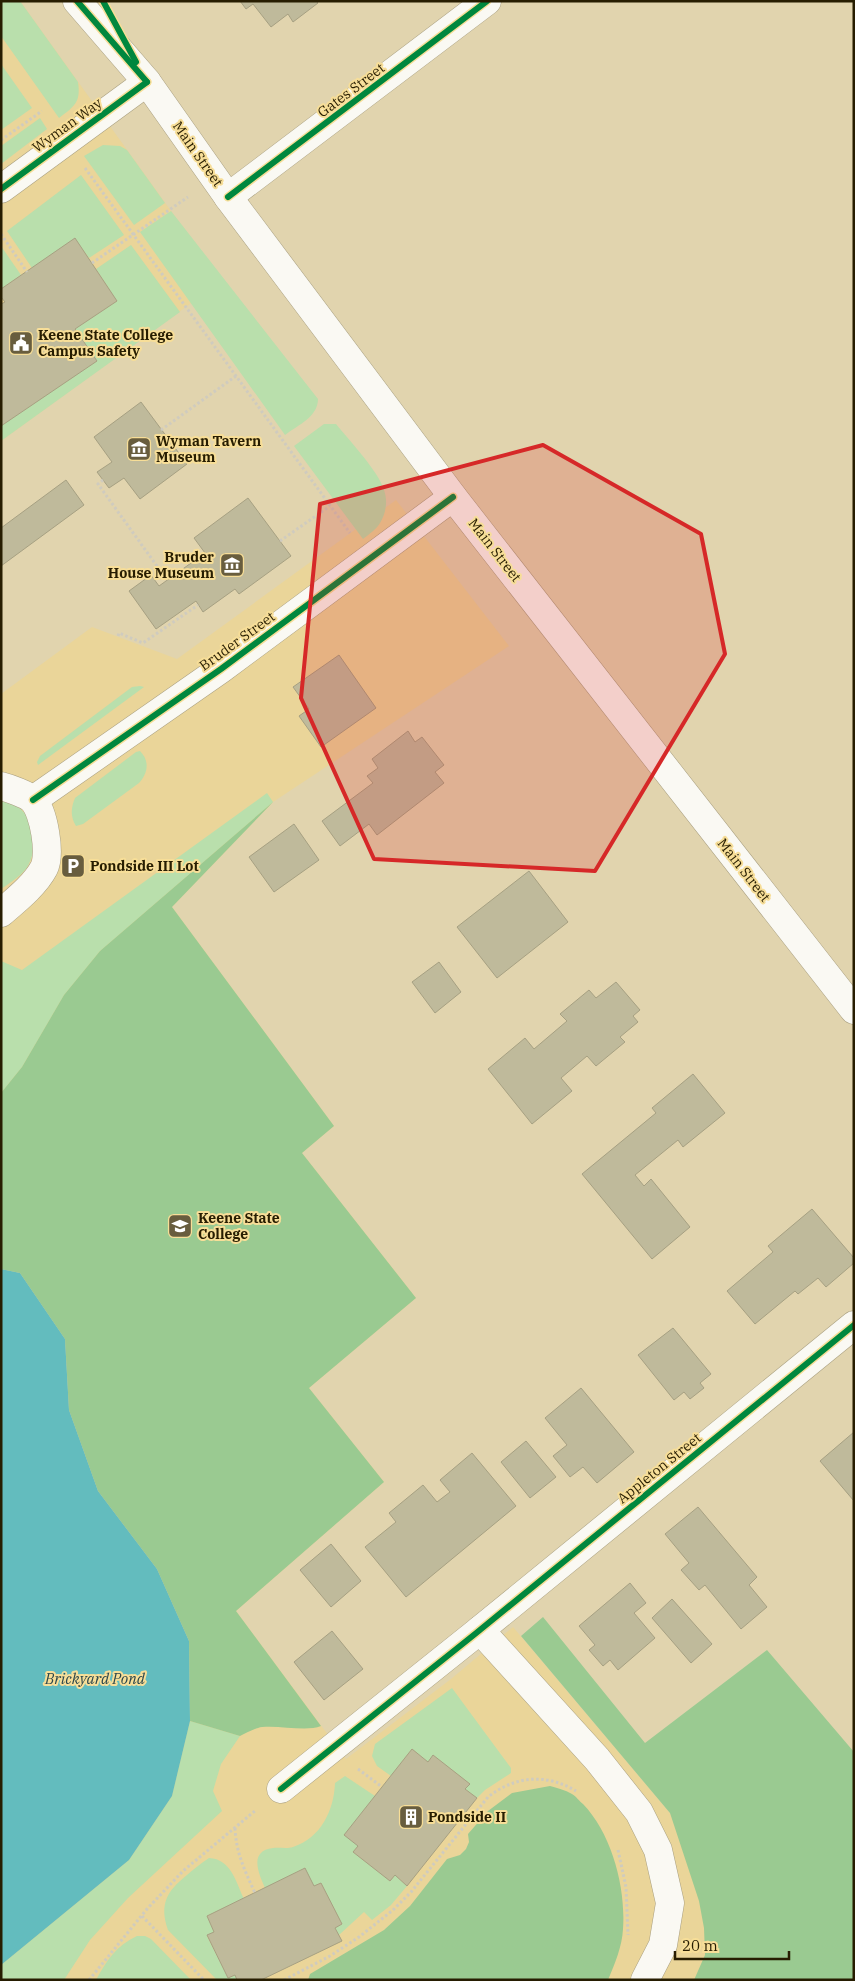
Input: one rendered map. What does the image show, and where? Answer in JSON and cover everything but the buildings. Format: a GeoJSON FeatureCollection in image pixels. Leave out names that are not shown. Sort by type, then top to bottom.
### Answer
{"type":"FeatureCollection","features":[{"type":"Feature","properties":{"kind":"street","name":"Main Street"},"geometry":{"type":"LineString","coordinates":[[77,1],[147,82],[222,187],[452,497],[854,1010]]}},
{"type":"Feature","properties":{"kind":"street","name":"Main Street"},"geometry":{"type":"LineString","coordinates":[[104,1],[147,82]]}},
{"type":"Feature","properties":{"kind":"street","name":"Gates Street"},"geometry":{"type":"LineString","coordinates":[[222,187],[487,1]]}},
{"type":"Feature","properties":{"kind":"street","name":"Wyman Way"},"geometry":{"type":"LineString","coordinates":[[1,189],[147,82]]}},
{"type":"Feature","properties":{"kind":"street","name":"Bruder Street"},"geometry":{"type":"LineString","coordinates":[[33,800],[221,669],[452,497]]}},
{"type":"Feature","properties":{"kind":"street"},"geometry":{"type":"LineString","coordinates":[[1,786],[33,800],[45,826],[48,843],[45,867],[26,890],[1,913]]}},
{"type":"Feature","properties":{"kind":"street","name":"Appleton Street"},"geometry":{"type":"LineString","coordinates":[[281,1789],[480,1630],[854,1325]]}},
{"type":"Feature","properties":{"kind":"street"},"geometry":{"type":"LineString","coordinates":[[480,1630],[597,1759],[639,1812],[658,1850],[670,1903],[663,1945],[645,1980]]}},
{"type":"Feature","properties":{"kind":"path"},"geometry":{"type":"LineString","coordinates":[[1,140],[42,110]]}},
{"type":"Feature","properties":{"kind":"path"},"geometry":{"type":"LineString","coordinates":[[83,166],[351,535]]}},
{"type":"Feature","properties":{"kind":"path"},"geometry":{"type":"LineString","coordinates":[[92,263],[133,235],[222,187]]}},
{"type":"Feature","properties":{"kind":"path"},"geometry":{"type":"LineString","coordinates":[[1,234],[26,272]]}},
{"type":"Feature","properties":{"kind":"path"},"geometry":{"type":"LineString","coordinates":[[161,430],[236,376]]}},
{"type":"Feature","properties":{"kind":"path"},"geometry":{"type":"LineString","coordinates":[[104,480],[98,484],[167,580]]}},
{"type":"Feature","properties":{"kind":"path"},"geometry":{"type":"LineString","coordinates":[[280,541],[330,506]]}},
{"type":"Feature","properties":{"kind":"path"},"geometry":{"type":"LineString","coordinates":[[118,636],[119,633],[143,643],[198,605]]}},
{"type":"Feature","properties":{"kind":"path"},"geometry":{"type":"LineString","coordinates":[[353,1765],[382,1787]]}},
{"type":"Feature","properties":{"kind":"path"},"geometry":{"type":"LineString","coordinates":[[284,1980],[330,1956],[359,1937],[393,1910],[488,1797],[498,1790],[508,1784],[527,1779],[563,1783],[581,1794]]}},
{"type":"Feature","properties":{"kind":"path"},"geometry":{"type":"LineString","coordinates":[[89,1980],[142,1916],[183,1871],[281,1789]]}},
{"type":"Feature","properties":{"kind":"path"},"geometry":{"type":"LineString","coordinates":[[235,1827],[236,1845],[240,1862],[255,1893]]}},
{"type":"Feature","properties":{"kind":"path"},"geometry":{"type":"LineString","coordinates":[[616,1844],[626,1887],[628,1938]]}},
{"type":"Feature","properties":{"kind":"path"},"geometry":{"type":"LineString","coordinates":[[142,1916],[204,1980]]}},
{"type":"Feature","properties":{"kind":"highlighted area"},"geometry":{"type":"Polygon","coordinates":[[[543,445],[701,534],[725,654],[595,871],[374,859],[301,698],[320,504],[543,445]]]}},
{"type":"Feature","properties":{"kind":"shaded area"},"geometry":{"type":"Polygon","coordinates":[[[1,1],[20,1],[223,280],[1,441],[1,1]]]}},
{"type":"Feature","properties":{"kind":"shaded area","name":"Keene State College"},"geometry":{"type":"Polygon","coordinates":[[[396,500],[509,646],[273,802],[172,907],[334,1126],[302,1153],[416,1298],[309,1388],[384,1482],[236,1611],[346,1759],[451,1679],[513,1627],[670,1813],[735,1980],[1,1980],[1,694],[92,627],[177,659],[396,500]]]}},
{"type":"Feature","properties":{"kind":"green space"},"geometry":{"type":"Polygon","coordinates":[[[1,1],[20,1],[78,82],[79,94],[76,103],[59,118],[1,36],[1,1]]]}},
{"type":"Feature","properties":{"kind":"green space"},"geometry":{"type":"Polygon","coordinates":[[[1,64],[32,108],[1,130],[1,64]]]}},
{"type":"Feature","properties":{"kind":"green space"},"geometry":{"type":"Polygon","coordinates":[[[40,118],[47,129],[1,164],[1,146],[40,118]]]}},
{"type":"Feature","properties":{"kind":"green space"},"geometry":{"type":"Polygon","coordinates":[[[103,145],[120,146],[127,150],[165,203],[134,225],[84,156],[103,145]]]}},
{"type":"Feature","properties":{"kind":"green space"},"geometry":{"type":"Polygon","coordinates":[[[81,175],[124,235],[89,258],[75,239],[32,268],[7,231],[81,175]]]}},
{"type":"Feature","properties":{"kind":"green space"},"geometry":{"type":"Polygon","coordinates":[[[171,211],[318,399],[315,411],[311,416],[285,435],[140,232],[171,211]]]}},
{"type":"Feature","properties":{"kind":"green space"},"geometry":{"type":"Polygon","coordinates":[[[131,245],[180,312],[1,441],[1,426],[97,361],[75,329],[117,301],[96,269],[131,245]]]}},
{"type":"Feature","properties":{"kind":"green space"},"geometry":{"type":"Polygon","coordinates":[[[1,246],[21,275],[1,289],[1,246]]]}},
{"type":"Feature","properties":{"kind":"green space"},"geometry":{"type":"Polygon","coordinates":[[[324,424],[336,424],[370,465],[384,490],[386,503],[382,519],[377,528],[363,539],[294,446],[324,424]]]}},
{"type":"Feature","properties":{"kind":"green space"},"geometry":{"type":"Polygon","coordinates":[[[132,687],[144,687],[38,765],[37,762],[40,756],[132,687]]]}},
{"type":"Feature","properties":{"kind":"green space"},"geometry":{"type":"Polygon","coordinates":[[[140,751],[147,767],[139,783],[83,824],[76,826],[72,812],[75,798],[136,752],[140,751]]]}},
{"type":"Feature","properties":{"kind":"green space"},"geometry":{"type":"Polygon","coordinates":[[[267,793],[273,802],[100,951],[64,995],[22,1067],[1,1093],[1,961],[22,970],[267,793]]]}},
{"type":"Feature","properties":{"kind":"green space"},"geometry":{"type":"Polygon","coordinates":[[[1,801],[12,804],[21,810],[28,818],[34,838],[31,859],[26,869],[1,889],[1,801]]]}},
{"type":"Feature","properties":{"kind":"green space"},"geometry":{"type":"Polygon","coordinates":[[[273,802],[172,907],[334,1126],[302,1153],[416,1298],[309,1388],[384,1482],[236,1611],[321,1726],[315,1728],[262,1727],[240,1736],[190,1721],[189,1641],[157,1569],[98,1491],[69,1410],[65,1339],[20,1273],[1,1269],[1,1093],[22,1067],[64,995],[100,951],[273,802]]]}},
{"type":"Feature","properties":{"kind":"green space"},"geometry":{"type":"Polygon","coordinates":[[[543,1617],[645,1743],[767,1650],[854,1752],[854,1980],[694,1980],[705,1955],[704,1928],[699,1901],[670,1813],[521,1636],[543,1617]]]}},
{"type":"Feature","properties":{"kind":"green space"},"geometry":{"type":"Polygon","coordinates":[[[452,1688],[511,1768],[511,1773],[485,1790],[477,1798],[465,1789],[470,1784],[434,1756],[428,1762],[412,1749],[391,1776],[377,1766],[372,1756],[375,1744],[452,1688]]]}},
{"type":"Feature","properties":{"kind":"green space"},"geometry":{"type":"Polygon","coordinates":[[[190,1721],[240,1736],[221,1764],[213,1791],[222,1811],[128,1898],[90,1940],[64,1980],[1,1980],[1,1965],[129,1860],[172,1796],[190,1721]]]}},
{"type":"Feature","properties":{"kind":"green space"},"geometry":{"type":"Polygon","coordinates":[[[345,1776],[375,1796],[358,1846],[353,1852],[390,1881],[395,1875],[407,1886],[391,1905],[372,1920],[364,1912],[339,1935],[335,1928],[342,1924],[321,1883],[314,1886],[265,1888],[257,1864],[260,1854],[265,1850],[293,1847],[303,1843],[318,1830],[329,1813],[335,1783],[345,1776]]]}},
{"type":"Feature","properties":{"kind":"green space"},"geometry":{"type":"Polygon","coordinates":[[[550,1786],[572,1794],[583,1804],[602,1830],[615,1862],[622,1896],[623,1929],[620,1949],[608,1980],[308,1980],[310,1974],[384,1930],[410,1906],[447,1859],[460,1855],[466,1849],[469,1842],[468,1834],[488,1811],[512,1793],[550,1786]]]}},
{"type":"Feature","properties":{"kind":"green space"},"geometry":{"type":"Polygon","coordinates":[[[209,1858],[223,1862],[228,1867],[244,1899],[207,1916],[214,1932],[207,1936],[228,1978],[235,1975],[237,1980],[217,1980],[168,1930],[165,1921],[165,1905],[174,1887],[209,1858]]]}},
{"type":"Feature","properties":{"kind":"green space"},"geometry":{"type":"Polygon","coordinates":[[[137,1936],[145,1936],[151,1939],[191,1980],[96,1980],[113,1954],[137,1936]]]}},
{"type":"Feature","properties":{"kind":"water","name":"Brickyard Pond"},"geometry":{"type":"Polygon","coordinates":[[[1,1269],[20,1273],[65,1339],[69,1410],[98,1491],[157,1569],[189,1641],[190,1721],[172,1796],[129,1860],[1,1965],[1,1269]]]}},
{"type":"Feature","properties":{"kind":"cycle path"},"geometry":{"type":"LineString","coordinates":[[77,1],[147,82]]}},
{"type":"Feature","properties":{"kind":"cycle path"},"geometry":{"type":"LineString","coordinates":[[103,1],[136,62]]}},
{"type":"Feature","properties":{"kind":"cycle path"},"geometry":{"type":"LineString","coordinates":[[228,197],[487,1]]}},
{"type":"Feature","properties":{"kind":"cycle path"},"geometry":{"type":"LineString","coordinates":[[1,189],[147,82]]}},
{"type":"Feature","properties":{"kind":"cycle path"},"geometry":{"type":"LineString","coordinates":[[33,800],[221,669],[453,497]]}},
{"type":"Feature","properties":{"kind":"cycle path"},"geometry":{"type":"LineString","coordinates":[[281,1789],[475,1634],[854,1325]]}},
{"type":"Feature","properties":{"kind":"place","name":"Keene State College Campus Safety"},"geometry":{"type":"Point","coordinates":[21,343]}},
{"type":"Feature","properties":{"kind":"place","name":"Wyman Tavern Museum"},"geometry":{"type":"Point","coordinates":[139,449]}},
{"type":"Feature","properties":{"kind":"place","name":"Bruder House Museum"},"geometry":{"type":"Point","coordinates":[232,565]}},
{"type":"Feature","properties":{"kind":"place","name":"Pondside III Lot"},"geometry":{"type":"Point","coordinates":[73,866]}},
{"type":"Feature","properties":{"kind":"place","name":"Keene State College"},"geometry":{"type":"Point","coordinates":[180,1226]}},
{"type":"Feature","properties":{"kind":"place","name":"Pondside II"},"geometry":{"type":"Point","coordinates":[411,1817]}}]}
